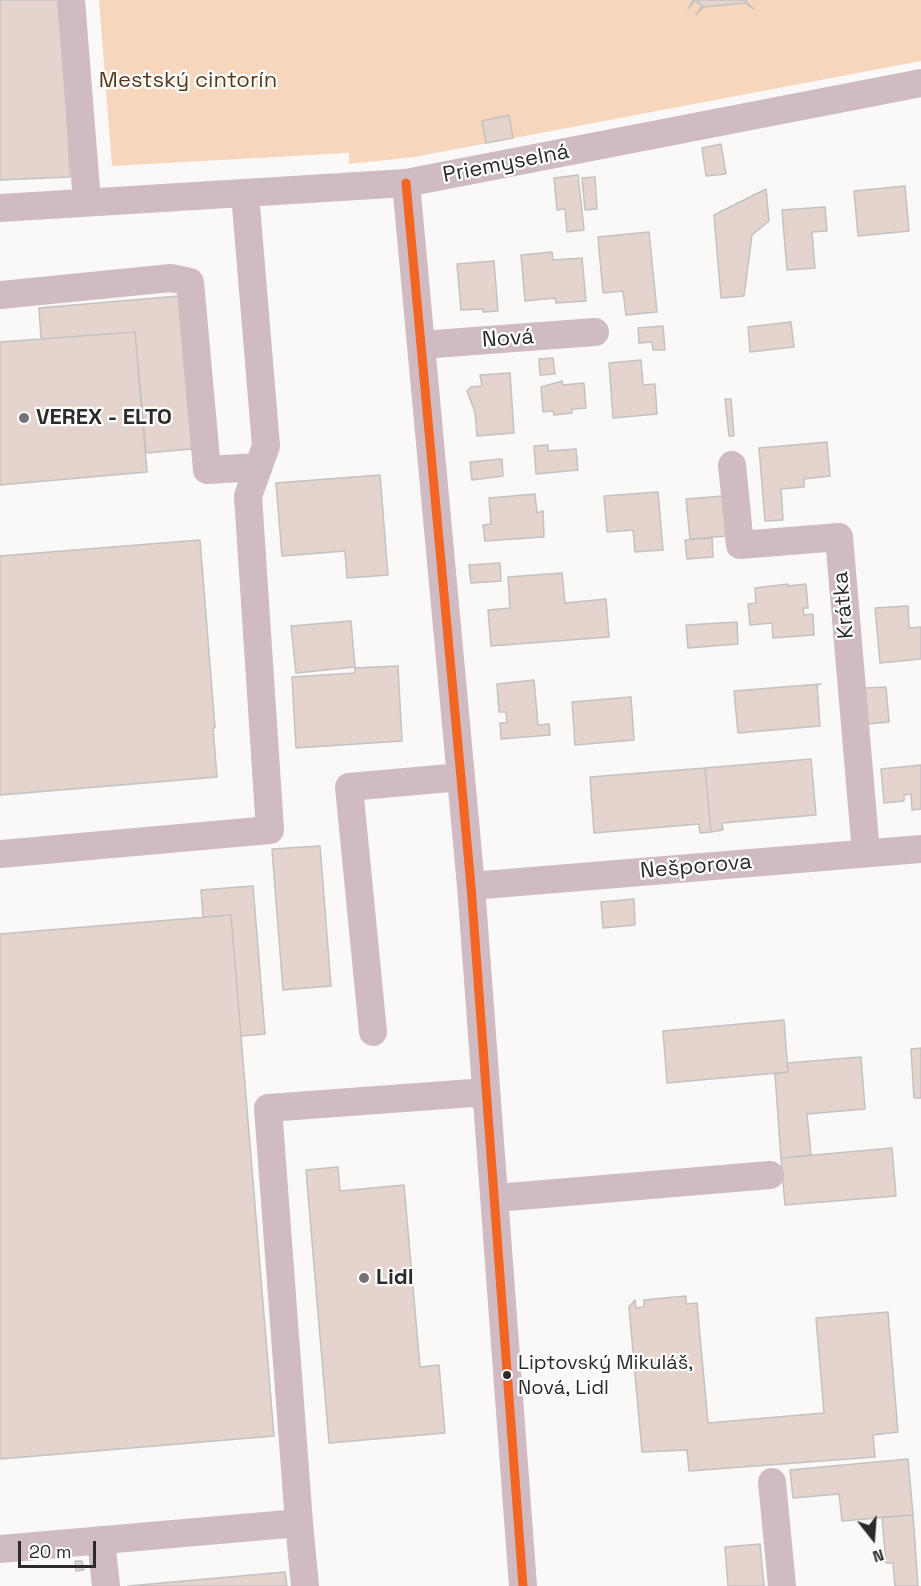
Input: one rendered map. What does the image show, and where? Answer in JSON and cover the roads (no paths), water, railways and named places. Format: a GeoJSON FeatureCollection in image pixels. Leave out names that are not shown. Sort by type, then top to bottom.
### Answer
{"type":"FeatureCollection","features":[{"type":"Feature","properties":{"kind":"street"},"geometry":{"type":"LineString","coordinates":[[71,0],[87,202]]}},
{"type":"Feature","properties":{"kind":"street","name":"Priemyselná"},"geometry":{"type":"LineString","coordinates":[[0,208],[406,183],[921,83]]}},
{"type":"Feature","properties":{"kind":"street"},"geometry":{"type":"LineString","coordinates":[[406,183],[471,886],[523,1586]]}},
{"type":"Feature","properties":{"kind":"street"},"geometry":{"type":"LineString","coordinates":[[0,854],[270,830],[248,496],[266,446],[245,194]]}},
{"type":"Feature","properties":{"kind":"street"},"geometry":{"type":"LineString","coordinates":[[0,295],[171,278],[190,282],[207,470],[258,467]]}},
{"type":"Feature","properties":{"kind":"street","name":"Nová"},"geometry":{"type":"LineString","coordinates":[[421,345],[595,332]]}},
{"type":"Feature","properties":{"kind":"street","name":"Krátka"},"geometry":{"type":"LineString","coordinates":[[732,465],[740,546],[839,537],[866,853]]}},
{"type":"Feature","properties":{"kind":"street"},"geometry":{"type":"LineString","coordinates":[[373,1032],[349,787],[461,777]]}},
{"type":"Feature","properties":{"kind":"street","name":"Nešporova"},"geometry":{"type":"LineString","coordinates":[[471,886],[921,849]]}},
{"type":"Feature","properties":{"kind":"street"},"geometry":{"type":"LineString","coordinates":[[305,1586],[268,1108],[486,1092]]}},
{"type":"Feature","properties":{"kind":"street"},"geometry":{"type":"LineString","coordinates":[[495,1198],[770,1175]]}},
{"type":"Feature","properties":{"kind":"street"},"geometry":{"type":"LineString","coordinates":[[772,1482],[782,1586]]}},
{"type":"Feature","properties":{"kind":"street"},"geometry":{"type":"LineString","coordinates":[[0,1548],[300,1523]]}},
{"type":"Feature","properties":{"kind":"street"},"geometry":{"type":"LineString","coordinates":[[101,1540],[106,1586]]}},
{"type":"Feature","properties":{"kind":"place","name":"VEREX - ELTO"},"geometry":{"type":"Point","coordinates":[24,418]}},
{"type":"Feature","properties":{"kind":"place","name":"Lidl"},"geometry":{"type":"Point","coordinates":[364,1278]}},
{"type":"Feature","properties":{"kind":"place","name":"Liptovský Mikuláš, Nová, Lidl"},"geometry":{"type":"Point","coordinates":[507,1375]}},
{"type":"Feature","properties":{"kind":"park label","name":"Mestský cintorín"},"geometry":{"type":"Point","coordinates":[188,81]}}]}
